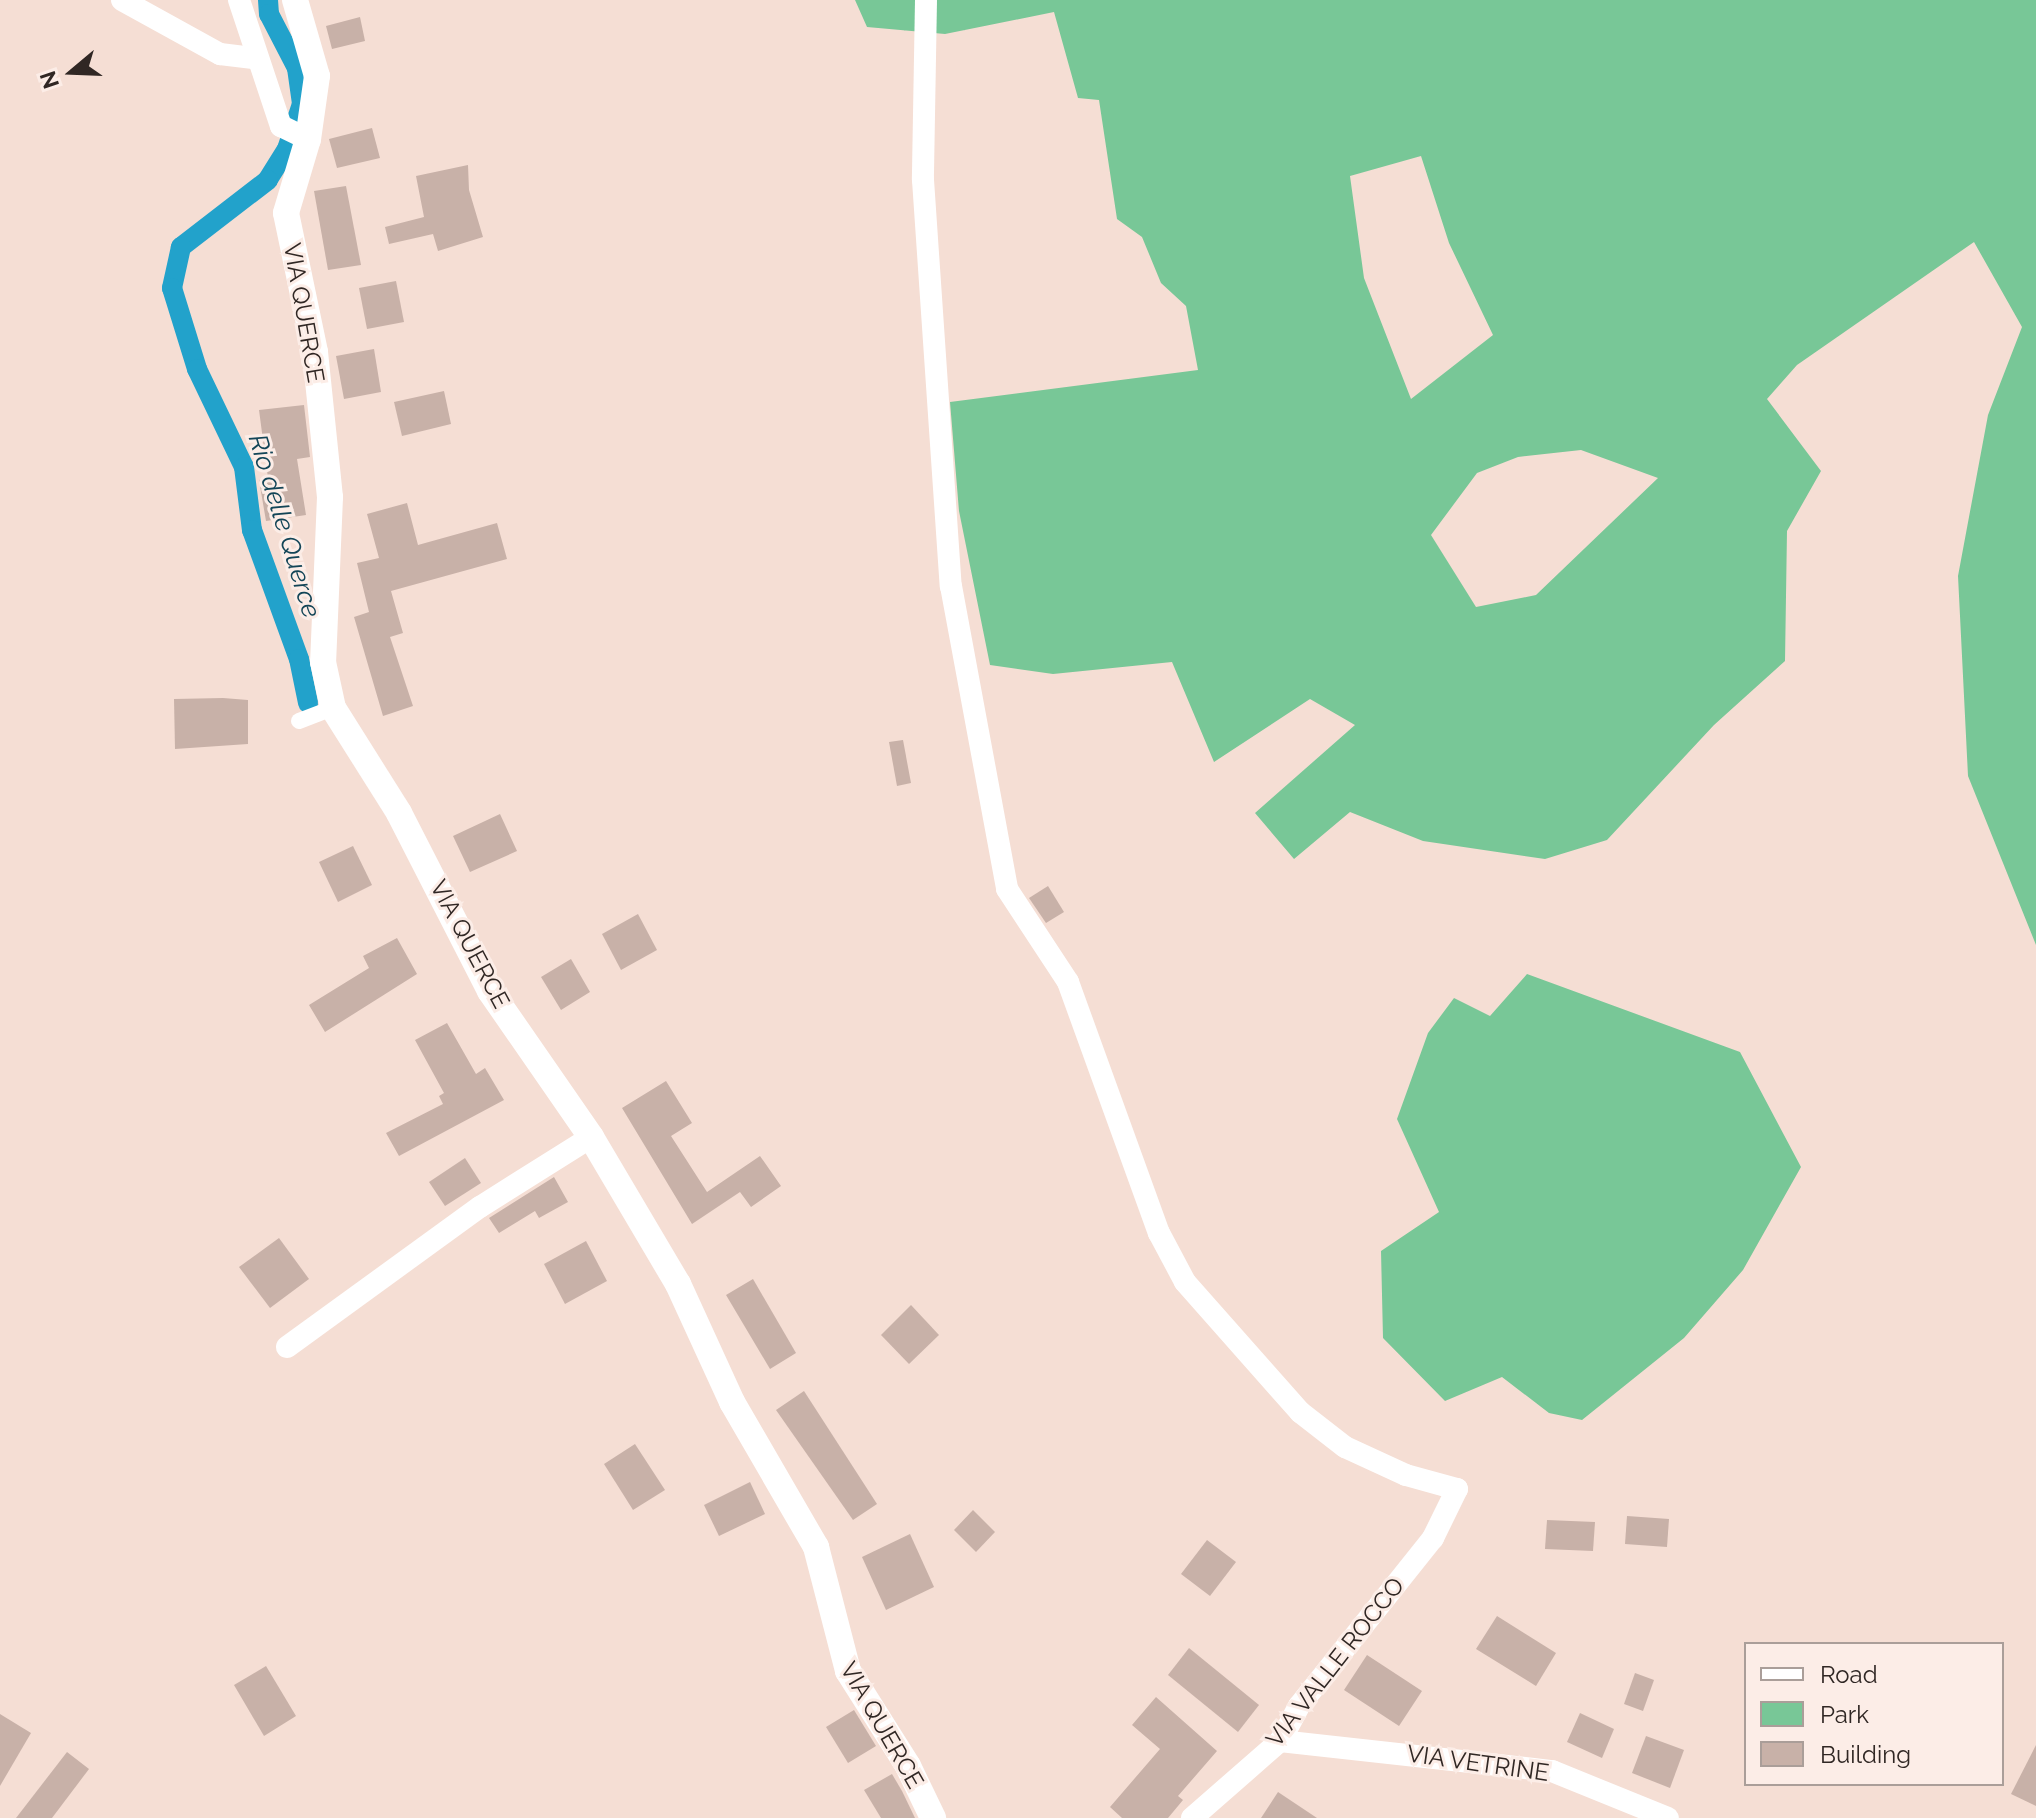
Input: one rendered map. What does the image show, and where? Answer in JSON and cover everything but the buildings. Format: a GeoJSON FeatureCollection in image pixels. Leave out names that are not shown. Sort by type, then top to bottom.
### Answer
{"type":"FeatureCollection","features":[{"type":"Feature","properties":{"kind":"street"},"geometry":{"type":"LineString","coordinates":[[122,0],[220,54],[258,59]]}},
{"type":"Feature","properties":{"kind":"street"},"geometry":{"type":"LineString","coordinates":[[239,0],[258,59],[296,134]]}},
{"type":"Feature","properties":{"kind":"street","name":"VIA QUERCE"},"geometry":{"type":"LineString","coordinates":[[295,0],[317,76],[296,134],[286,213],[315,352],[330,497],[323,662],[333,708],[443,893],[490,991],[591,1137],[678,1284],[732,1402],[816,1547],[848,1671],[908,1766],[933,1818]]}},
{"type":"Feature","properties":{"kind":"street","name":"VIA VALLE ROCCO"},"geometry":{"type":"LineString","coordinates":[[926,0],[923,180],[951,586],[1007,889],[1068,982],[1159,1233],[1185,1282],[1300,1412],[1345,1447],[1406,1475],[1457,1489],[1433,1538],[1299,1706],[1280,1741],[1192,1818]]}},
{"type":"Feature","properties":{"kind":"street"},"geometry":{"type":"LineString","coordinates":[[299,721],[333,708]]}},
{"type":"Feature","properties":{"kind":"street"},"geometry":{"type":"LineString","coordinates":[[287,1347],[480,1207],[591,1137]]}},
{"type":"Feature","properties":{"kind":"street","name":"VIA VETRINE"},"geometry":{"type":"LineString","coordinates":[[1280,1741],[1552,1771],[1668,1818]]}},
{"type":"Feature","properties":{"kind":"green space"},"geometry":{"type":"Polygon","coordinates":[[[855,0],[2036,0],[2036,945],[1968,776],[1958,576],[1988,415],[2022,327],[1974,242],[1797,365],[1767,399],[1821,471],[1787,531],[1785,661],[1714,725],[1607,840],[1545,859],[1423,841],[1350,812],[1294,859],[1255,813],[1355,725],[1310,699],[1214,762],[1172,662],[1053,674],[990,665],[959,511],[950,402],[1198,370],[1186,306],[1161,283],[1142,237],[1117,219],[1099,100],[1078,98],[1054,12],[945,34],[867,27],[855,0]],[[1421,156],[1350,176],[1364,278],[1411,399],[1493,335],[1449,243],[1421,156]],[[1581,450],[1518,457],[1477,473],[1431,535],[1476,607],[1536,595],[1658,478],[1581,450]]]}},
{"type":"Feature","properties":{"kind":"green space"},"geometry":{"type":"Polygon","coordinates":[[[1527,974],[1740,1052],[1801,1167],[1743,1270],[1684,1338],[1582,1420],[1549,1413],[1502,1377],[1445,1401],[1383,1338],[1381,1251],[1439,1212],[1397,1119],[1428,1033],[1454,998],[1490,1016],[1527,974]]]}},
{"type":"Feature","properties":{"kind":"waterway","name":"Rio delle Querce"},"geometry":{"type":"LineString","coordinates":[[268,0],[269,14],[297,68],[302,104],[287,149],[268,180],[181,247],[172,288],[197,369],[244,467],[252,530],[299,659],[308,703]]}}]}
